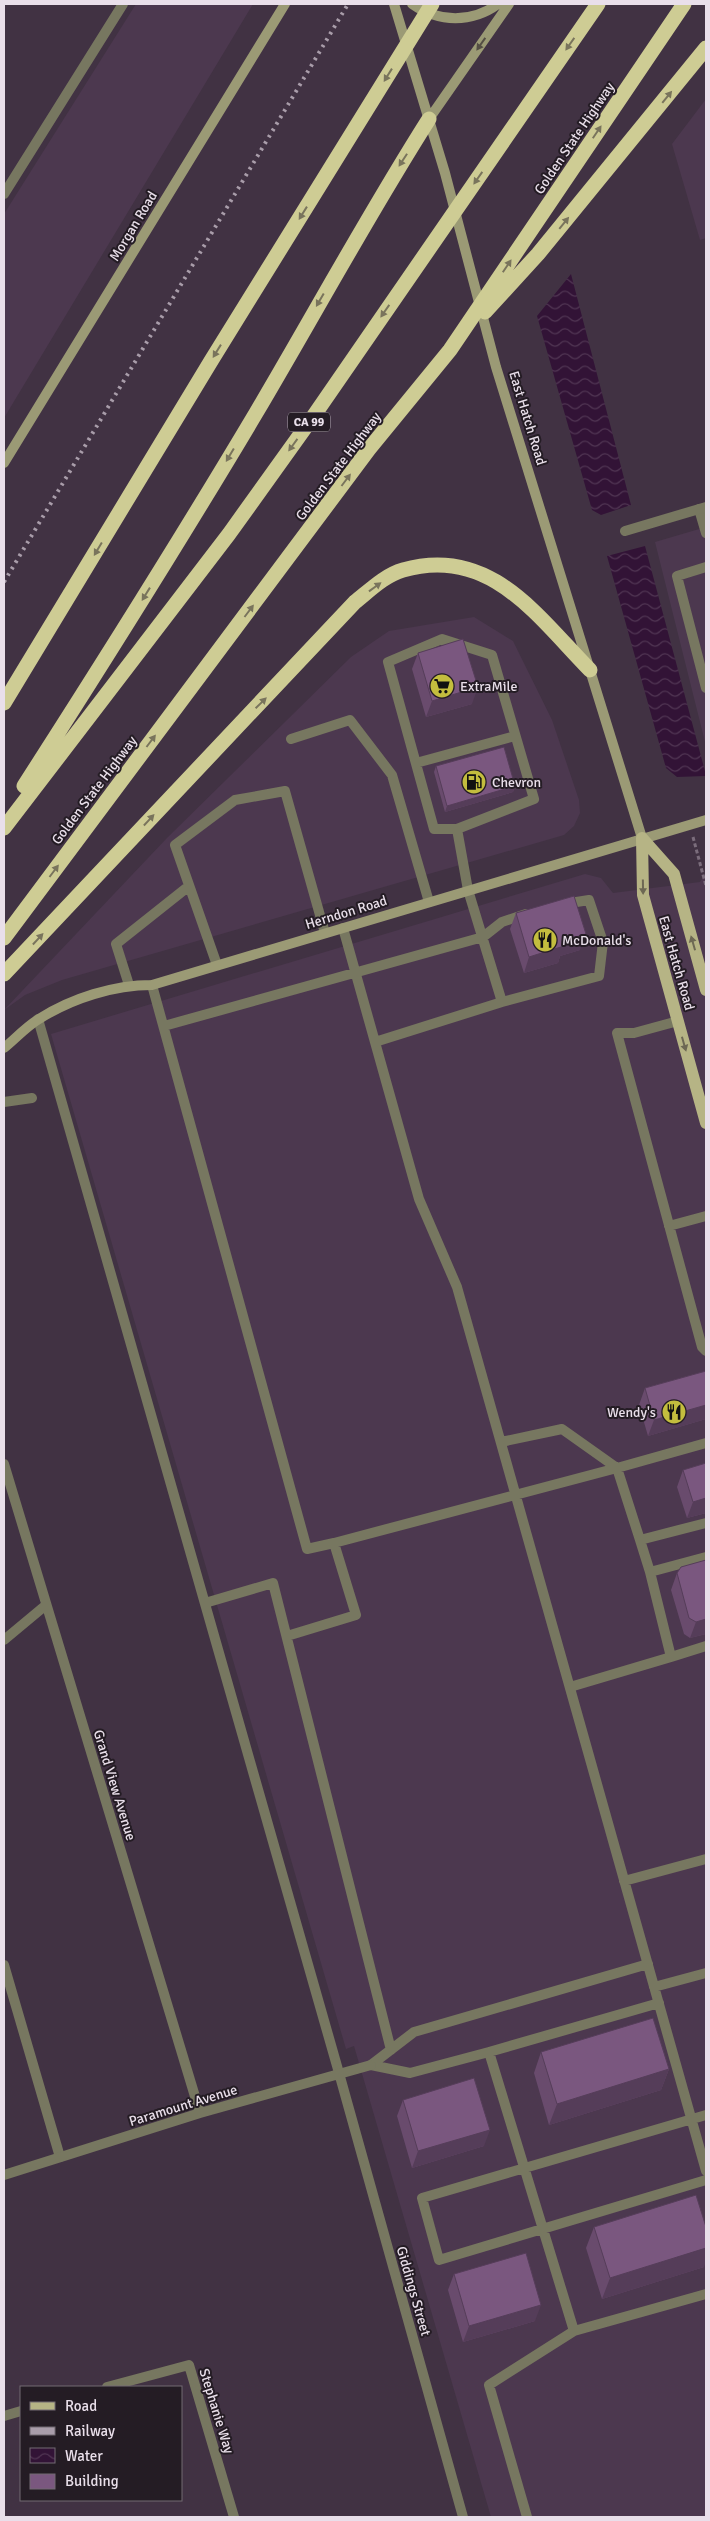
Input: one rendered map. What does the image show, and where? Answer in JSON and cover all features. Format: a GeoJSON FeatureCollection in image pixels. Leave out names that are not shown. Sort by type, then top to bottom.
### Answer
{"type":"FeatureCollection","features":[{"type":"Feature","properties":{"kind":"highway"},"geometry":{"type":"LineString","coordinates":[[4,703],[212,360],[432,4]]}},
{"type":"Feature","properties":{"kind":"highway","name":"CA 99"},"geometry":{"type":"LineString","coordinates":[[4,828],[229,534],[315,414],[598,4]]}},
{"type":"Feature","properties":{"kind":"highway","name":"Golden State Highway"},"geometry":{"type":"LineString","coordinates":[[4,938],[369,450],[450,350],[684,4]]}},
{"type":"Feature","properties":{"kind":"highway"},"geometry":{"type":"LineString","coordinates":[[450,350],[538,254],[706,48]]}},
{"type":"Feature","properties":{"kind":"highway"},"geometry":{"type":"LineString","coordinates":[[4,819],[154,581],[256,412],[389,181],[429,119]]}},
{"type":"Feature","properties":{"kind":"highway"},"geometry":{"type":"LineString","coordinates":[[4,974],[355,602],[378,584],[402,570],[435,566],[463,569],[491,577],[514,592],[590,670]]}},
{"type":"Feature","properties":{"kind":"main road","name":"East Hatch Road"},"geometry":{"type":"LineString","coordinates":[[642,838],[674,874],[706,990]]}},
{"type":"Feature","properties":{"kind":"main road","name":"East Hatch Road"},"geometry":{"type":"LineString","coordinates":[[642,838],[643,895],[706,1123]]}},
{"type":"Feature","properties":{"kind":"street"},"geometry":{"type":"LineString","coordinates":[[4,194],[123,4]]}},
{"type":"Feature","properties":{"kind":"street","name":"Morgan Road"},"geometry":{"type":"LineString","coordinates":[[4,464],[285,4]]}},
{"type":"Feature","properties":{"kind":"street","name":"East Hatch Road"},"geometry":{"type":"LineString","coordinates":[[394,4],[445,173],[496,367],[642,838]]}},
{"type":"Feature","properties":{"kind":"street"},"geometry":{"type":"LineString","coordinates":[[412,4],[421,10],[438,16],[461,20],[476,16],[498,4]]}},
{"type":"Feature","properties":{"kind":"street"},"geometry":{"type":"LineString","coordinates":[[429,119],[509,4]]}},
{"type":"Feature","properties":{"kind":"street"},"geometry":{"type":"LineString","coordinates":[[625,531],[703,508],[706,533]]}},
{"type":"Feature","properties":{"kind":"street"},"geometry":{"type":"LineString","coordinates":[[706,567],[677,576],[706,688]]}},
{"type":"Feature","properties":{"kind":"street"},"geometry":{"type":"LineString","coordinates":[[442,639],[492,655],[515,736],[534,799],[457,829],[434,829],[388,662],[442,639]]}},
{"type":"Feature","properties":{"kind":"street"},"geometry":{"type":"LineString","coordinates":[[291,739],[350,720],[392,775],[429,902]]}},
{"type":"Feature","properties":{"kind":"street"},"geometry":{"type":"LineString","coordinates":[[416,763],[515,736]]}},
{"type":"Feature","properties":{"kind":"street"},"geometry":{"type":"LineString","coordinates":[[217,965],[175,845],[235,800],[285,791],[325,933]]}},
{"type":"Feature","properties":{"kind":"street","name":"Herndon Road"},"geometry":{"type":"LineString","coordinates":[[4,1048],[38,1019],[68,1004],[129,985],[152,985],[706,820]]}},
{"type":"Feature","properties":{"kind":"street"},"geometry":{"type":"LineString","coordinates":[[457,829],[468,890],[502,1002]]}},
{"type":"Feature","properties":{"kind":"street"},"geometry":{"type":"LineString","coordinates":[[129,985],[116,944],[190,886]]}},
{"type":"Feature","properties":{"kind":"street"},"geometry":{"type":"LineString","coordinates":[[375,1042],[502,1002],[599,976],[603,942],[589,900],[553,906]]}},
{"type":"Feature","properties":{"kind":"street"},"geometry":{"type":"LineString","coordinates":[[164,1026],[355,971],[483,937],[502,922],[536,910]]}},
{"type":"Feature","properties":{"kind":"street"},"geometry":{"type":"LineString","coordinates":[[343,928],[419,1199],[457,1287],[706,2171]]}},
{"type":"Feature","properties":{"kind":"street"},"geometry":{"type":"LineString","coordinates":[[152,985],[307,1549],[706,1443]]}},
{"type":"Feature","properties":{"kind":"street","name":"Giddings Street"},"geometry":{"type":"LineString","coordinates":[[38,1019],[339,2073],[462,2517]]}},
{"type":"Feature","properties":{"kind":"street"},"geometry":{"type":"LineString","coordinates":[[678,1021],[634,1033],[617,1033],[702,1347],[706,1352]]}},
{"type":"Feature","properties":{"kind":"street"},"geometry":{"type":"LineString","coordinates":[[4,1102],[32,1098]]}},
{"type":"Feature","properties":{"kind":"street"},"geometry":{"type":"LineString","coordinates":[[669,1226],[706,1216]]}},
{"type":"Feature","properties":{"kind":"street"},"geometry":{"type":"LineString","coordinates":[[501,1442],[562,1429],[616,1468],[650,1572],[671,1656]]}},
{"type":"Feature","properties":{"kind":"street","name":"Grand View Avenue"},"geometry":{"type":"LineString","coordinates":[[4,1464],[200,2113]]}},
{"type":"Feature","properties":{"kind":"street"},"geometry":{"type":"LineString","coordinates":[[640,1540],[706,1523]]}},
{"type":"Feature","properties":{"kind":"street"},"geometry":{"type":"LineString","coordinates":[[287,1636],[356,1615],[334,1543]]}},
{"type":"Feature","properties":{"kind":"street"},"geometry":{"type":"LineString","coordinates":[[650,1572],[706,1557]]}},
{"type":"Feature","properties":{"kind":"street"},"geometry":{"type":"LineString","coordinates":[[205,1603],[273,1583],[391,2050]]}},
{"type":"Feature","properties":{"kind":"street"},"geometry":{"type":"LineString","coordinates":[[4,1640],[46,1605]]}},
{"type":"Feature","properties":{"kind":"street"},"geometry":{"type":"LineString","coordinates":[[570,1687],[706,1646]]}},
{"type":"Feature","properties":{"kind":"street"},"geometry":{"type":"LineString","coordinates":[[624,1882],[706,1859]]}},
{"type":"Feature","properties":{"kind":"street"},"geometry":{"type":"LineString","coordinates":[[371,2065],[414,2032],[648,1964]]}},
{"type":"Feature","properties":{"kind":"street"},"geometry":{"type":"LineString","coordinates":[[4,1965],[60,2157]]}},
{"type":"Feature","properties":{"kind":"street"},"geometry":{"type":"LineString","coordinates":[[654,1987],[706,1973]]}},
{"type":"Feature","properties":{"kind":"street"},"geometry":{"type":"LineString","coordinates":[[371,2065],[410,2073],[659,2003]]}},
{"type":"Feature","properties":{"kind":"street"},"geometry":{"type":"LineString","coordinates":[[489,2052],[574,2331]]}},
{"type":"Feature","properties":{"kind":"street","name":"Paramount Avenue"},"geometry":{"type":"LineString","coordinates":[[4,2175],[200,2113],[371,2065]]}},
{"type":"Feature","properties":{"kind":"street"},"geometry":{"type":"LineString","coordinates":[[706,2115],[422,2198],[439,2260],[706,2180]]}},
{"type":"Feature","properties":{"kind":"street"},"geometry":{"type":"LineString","coordinates":[[527,2517],[489,2386],[574,2331],[706,2294]]}},
{"type":"Feature","properties":{"kind":"street","name":"Stephanie Way"},"geometry":{"type":"LineString","coordinates":[[111,2386],[188,2365],[234,2517]]}},
{"type":"Feature","properties":{"kind":"street"},"geometry":{"type":"LineString","coordinates":[[4,2416],[20,2411]]}},
{"type":"Feature","properties":{"kind":"path"},"geometry":{"type":"LineString","coordinates":[[689,825],[706,886]]}},
{"type":"Feature","properties":{"kind":"shaded area"},"geometry":{"type":"Polygon","coordinates":[[[136,4],[253,4],[4,418],[4,214],[136,4]]]}},
{"type":"Feature","properties":{"kind":"shaded area"},"geometry":{"type":"Polygon","coordinates":[[[706,99],[706,238],[700,240],[672,144],[706,99]]]}},
{"type":"Feature","properties":{"kind":"shaded area"},"geometry":{"type":"Polygon","coordinates":[[[706,527],[706,746],[655,542],[706,527]]]}},
{"type":"Feature","properties":{"kind":"shaded area"},"geometry":{"type":"Polygon","coordinates":[[[474,617],[513,641],[552,720],[579,800],[580,813],[574,826],[564,835],[62,980],[25,995],[4,1010],[167,838],[351,657],[389,631],[474,617]]]}},
{"type":"Feature","properties":{"kind":"shaded area"},"geometry":{"type":"Polygon","coordinates":[[[706,873],[706,2517],[491,2517],[354,2046],[346,2049],[51,1034],[585,874],[601,878],[613,893],[700,882],[706,873]]]}},
{"type":"Feature","properties":{"kind":"water"},"geometry":{"type":"Polygon","coordinates":[[[571,274],[631,505],[601,515],[592,510],[537,316],[571,274]]]}},
{"type":"Feature","properties":{"kind":"water"},"geometry":{"type":"Polygon","coordinates":[[[645,546],[706,776],[677,777],[666,768],[607,556],[645,546]]]}},
{"type":"Feature","properties":{"kind":"building"},"geometry":{"type":"Polygon","coordinates":[[[463,639],[478,687],[432,701],[418,653],[463,639]]]}},
{"type":"Feature","properties":{"kind":"building","name":"Chevron"},"geometry":{"type":"Polygon","coordinates":[[[504,747],[515,786],[447,806],[436,766],[504,747]]]}},
{"type":"Feature","properties":{"kind":"building"},"geometry":{"type":"Polygon","coordinates":[[[574,896],[586,934],[562,941],[564,946],[529,957],[516,913],[574,896]]]}},
{"type":"Feature","properties":{"kind":"building"},"geometry":{"type":"Polygon","coordinates":[[[706,1371],[706,1405],[654,1420],[645,1388],[706,1371]]]}},
{"type":"Feature","properties":{"kind":"building"},"geometry":{"type":"Polygon","coordinates":[[[706,1463],[706,1498],[693,1502],[683,1470],[706,1463]]]}},
{"type":"Feature","properties":{"kind":"building"},"geometry":{"type":"Polygon","coordinates":[[[706,1560],[706,1619],[696,1622],[689,1618],[677,1573],[681,1567],[706,1560]]]}},
{"type":"Feature","properties":{"kind":"building"},"geometry":{"type":"Polygon","coordinates":[[[653,2018],[669,2069],[557,2104],[541,2052],[653,2018]]]}},
{"type":"Feature","properties":{"kind":"building"},"geometry":{"type":"Polygon","coordinates":[[[474,2078],[490,2130],[418,2151],[403,2100],[474,2078]]]}},
{"type":"Feature","properties":{"kind":"building"},"geometry":{"type":"Polygon","coordinates":[[[696,2195],[706,2227],[706,2248],[610,2278],[594,2227],[696,2195]]]}},
{"type":"Feature","properties":{"kind":"building"},"geometry":{"type":"Polygon","coordinates":[[[526,2253],[541,2305],[469,2326],[454,2274],[526,2253]]]}},
{"type":"Feature","properties":{"kind":"railway"},"geometry":{"type":"LineString","coordinates":[[4,582],[348,4]]}},
{"type":"Feature","properties":{"kind":"place","name":"ExtraMile"},"geometry":{"type":"Point","coordinates":[442,686]}},
{"type":"Feature","properties":{"kind":"place","name":"Chevron"},"geometry":{"type":"Point","coordinates":[474,782]}},
{"type":"Feature","properties":{"kind":"place","name":"McDonald's"},"geometry":{"type":"Point","coordinates":[545,940]}},
{"type":"Feature","properties":{"kind":"place","name":"Wendy's"},"geometry":{"type":"Point","coordinates":[674,1412]}}]}
